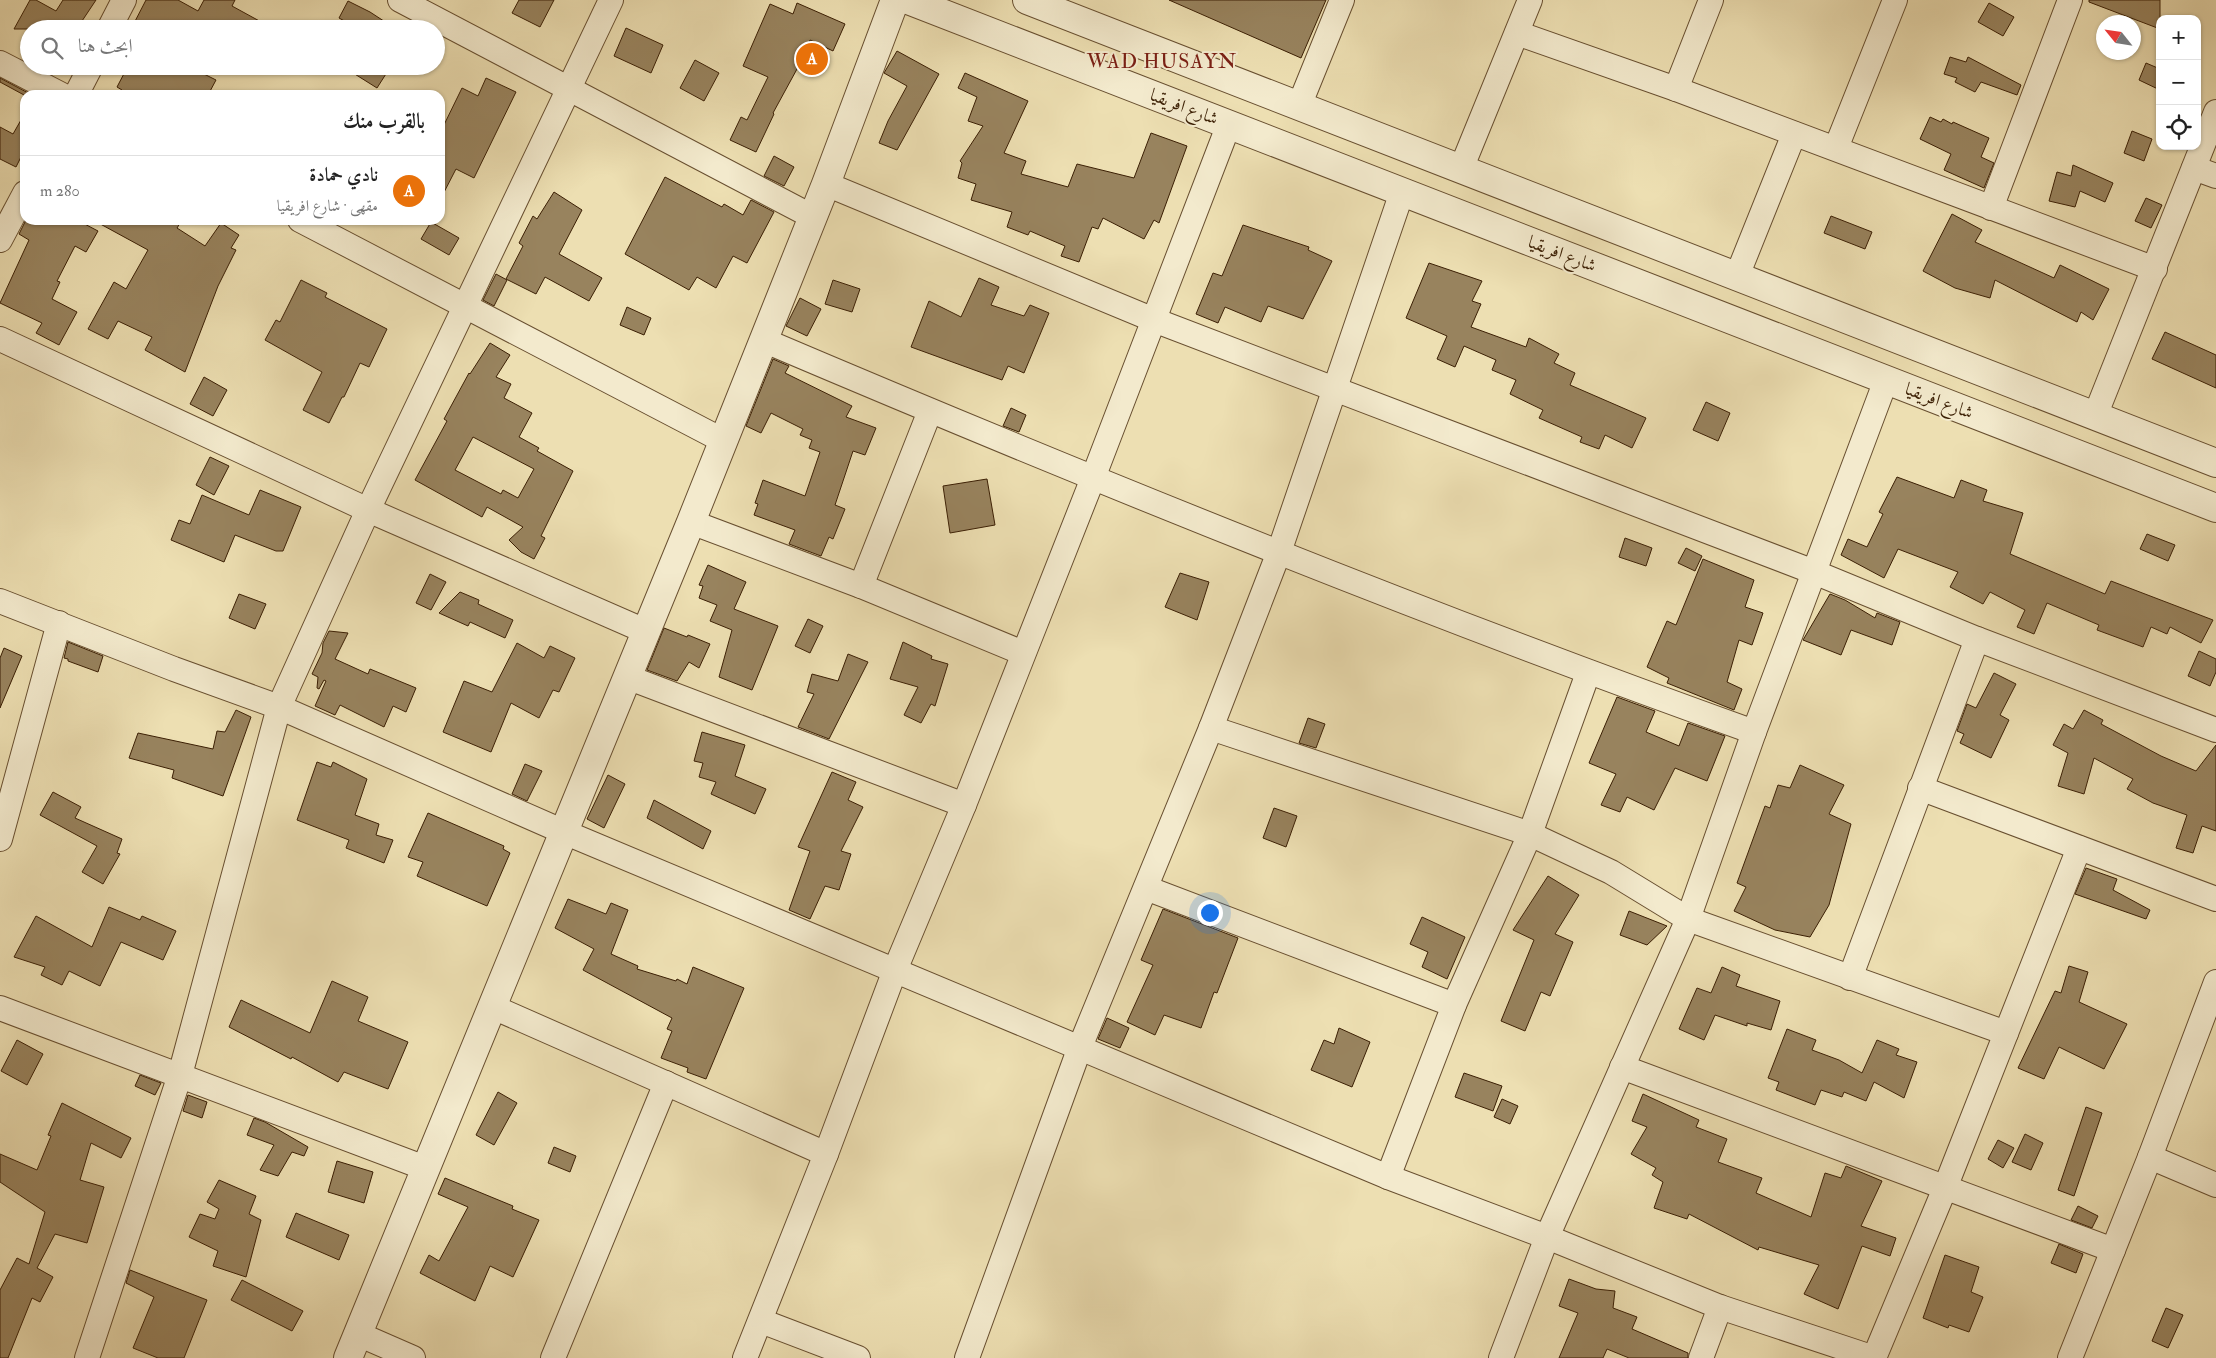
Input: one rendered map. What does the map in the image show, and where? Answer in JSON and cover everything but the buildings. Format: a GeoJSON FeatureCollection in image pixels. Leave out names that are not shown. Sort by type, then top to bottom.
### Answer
{"type":"FeatureCollection","features":[{"type":"Feature","properties":{"kind":"street"},"geometry":{"type":"LineString","coordinates":[[114,20],[124,0]]}},
{"type":"Feature","properties":{"kind":"street"},"geometry":{"type":"LineString","coordinates":[[400,0],[438,20]]}},
{"type":"Feature","properties":{"kind":"street"},"geometry":{"type":"LineString","coordinates":[[87,1358],[180,1075],[279,707],[368,510],[611,0]]}},
{"type":"Feature","properties":{"kind":"street"},"geometry":{"type":"LineString","coordinates":[[413,1358],[353,1346],[493,1007],[813,217],[894,0]]}},
{"type":"Feature","properties":{"kind":"street","name":"شارع افريقيا"},"geometry":{"type":"LineString","coordinates":[[908,0],[2216,508]]}},
{"type":"Feature","properties":{"kind":"street"},"geometry":{"type":"LineString","coordinates":[[1027,0],[2216,463]]}},
{"type":"Feature","properties":{"kind":"street"},"geometry":{"type":"LineString","coordinates":[[1298,106],[1342,0]]}},
{"type":"Feature","properties":{"kind":"street"},"geometry":{"type":"LineString","coordinates":[[1460,169],[1530,0]]}},
{"type":"Feature","properties":{"kind":"street"},"geometry":{"type":"LineString","coordinates":[[1676,89],[1712,0]]}},
{"type":"Feature","properties":{"kind":"street"},"geometry":{"type":"LineString","coordinates":[[1836,148],[1895,0]]}},
{"type":"Feature","properties":{"kind":"street"},"geometry":{"type":"LineString","coordinates":[[1992,208],[2070,0]]}},
{"type":"Feature","properties":{"kind":"street"},"geometry":{"type":"LineString","coordinates":[[445,24],[813,217]]}},
{"type":"Feature","properties":{"kind":"street"},"geometry":{"type":"LineString","coordinates":[[1517,33],[1676,89],[2155,268]]}},
{"type":"Feature","properties":{"kind":"street"},"geometry":{"type":"LineString","coordinates":[[0,63],[20,73]]}},
{"type":"Feature","properties":{"kind":"street"},"geometry":{"type":"LineString","coordinates":[[23,75],[52,90]]}},
{"type":"Feature","properties":{"kind":"street"},"geometry":{"type":"LineString","coordinates":[[79,90],[86,75]]}},
{"type":"Feature","properties":{"kind":"street"},"geometry":{"type":"LineString","coordinates":[[2095,416],[2216,112]]}},
{"type":"Feature","properties":{"kind":"street"},"geometry":{"type":"LineString","coordinates":[[745,1358],[826,1154],[895,970],[964,804],[1093,478],[1229,124]]}},
{"type":"Feature","properties":{"kind":"street"},"geometry":{"type":"LineString","coordinates":[[1736,276],[1794,134]]}},
{"type":"Feature","properties":{"kind":"street"},"geometry":{"type":"LineString","coordinates":[[2194,168],[2216,176]]}},
{"type":"Feature","properties":{"kind":"street"},"geometry":{"type":"LineString","coordinates":[[826,184],[1154,320],[1814,572],[1977,639],[2216,730]]}},
{"type":"Feature","properties":{"kind":"street"},"geometry":{"type":"LineString","coordinates":[[967,1358],[1080,1047],[1211,728],[1279,552],[1402,192]]}},
{"type":"Feature","properties":{"kind":"street"},"geometry":{"type":"LineString","coordinates":[[0,240],[20,202]]}},
{"type":"Feature","properties":{"kind":"street"},"geometry":{"type":"LineString","coordinates":[[310,225],[722,440]]}},
{"type":"Feature","properties":{"kind":"street"},"geometry":{"type":"LineString","coordinates":[[0,339],[368,510],[645,631]]}},
{"type":"Feature","properties":{"kind":"street"},"geometry":{"type":"LineString","coordinates":[[763,340],[1093,478],[1279,552],[1588,673],[1754,732]]}},
{"type":"Feature","properties":{"kind":"street"},"geometry":{"type":"LineString","coordinates":[[1501,1358],[1547,1236],[1688,919],[1754,732],[1886,380]]}},
{"type":"Feature","properties":{"kind":"street"},"geometry":{"type":"LineString","coordinates":[[860,586],[930,411]]}},
{"type":"Feature","properties":{"kind":"street"},"geometry":{"type":"LineString","coordinates":[[690,522],[860,586],[1023,653]]}},
{"type":"Feature","properties":{"kind":"street"},"geometry":{"type":"LineString","coordinates":[[0,601],[174,669],[279,707],[564,832],[1388,1177],[1547,1236],[1720,1307],[1874,1358],[1944,1188],[2079,848]]}},
{"type":"Feature","properties":{"kind":"street"},"geometry":{"type":"LineString","coordinates":[[0,839],[59,623]]}},
{"type":"Feature","properties":{"kind":"street"},"geometry":{"type":"LineString","coordinates":[[1850,978],[1977,639]]}},
{"type":"Feature","properties":{"kind":"street"},"geometry":{"type":"LineString","coordinates":[[1388,1177],[1454,1005],[1530,834],[1588,673]]}},
{"type":"Feature","properties":{"kind":"street"},"geometry":{"type":"LineString","coordinates":[[626,677],[964,804]]}},
{"type":"Feature","properties":{"kind":"street"},"geometry":{"type":"LineString","coordinates":[[1211,728],[1530,834],[1611,872],[1688,919],[2006,1033]]}},
{"type":"Feature","properties":{"kind":"street"},"geometry":{"type":"LineString","coordinates":[[1920,788],[2216,899]]}},
{"type":"Feature","properties":{"kind":"street"},"geometry":{"type":"LineString","coordinates":[[1146,888],[1454,1005]]}},
{"type":"Feature","properties":{"kind":"street"},"geometry":{"type":"LineString","coordinates":[[2070,1358],[2150,1157],[2216,982]]}},
{"type":"Feature","properties":{"kind":"street"},"geometry":{"type":"LineString","coordinates":[[493,1007],[826,1154]]}},
{"type":"Feature","properties":{"kind":"street"},"geometry":{"type":"LineString","coordinates":[[0,1008],[425,1168]]}},
{"type":"Feature","properties":{"kind":"street"},"geometry":{"type":"LineString","coordinates":[[1622,1067],[2113,1250]]}},
{"type":"Feature","properties":{"kind":"street"},"geometry":{"type":"LineString","coordinates":[[552,1358],[666,1083]]}},
{"type":"Feature","properties":{"kind":"street"},"geometry":{"type":"LineString","coordinates":[[2150,1157],[2216,1185]]}},
{"type":"Feature","properties":{"kind":"street"},"geometry":{"type":"LineString","coordinates":[[1701,1358],[1720,1307]]}},
{"type":"Feature","properties":{"kind":"street"},"geometry":{"type":"LineString","coordinates":[[760,1321],[858,1358]]}},
{"type":"Feature","properties":{"kind":"place","name":"نادي حمادة"},"geometry":{"type":"Point","coordinates":[812,59]}},
{"type":"Feature","properties":{"kind":"district","name":"WAD HUSAYN"},"geometry":{"type":"Point","coordinates":[1162,61]}}]}
